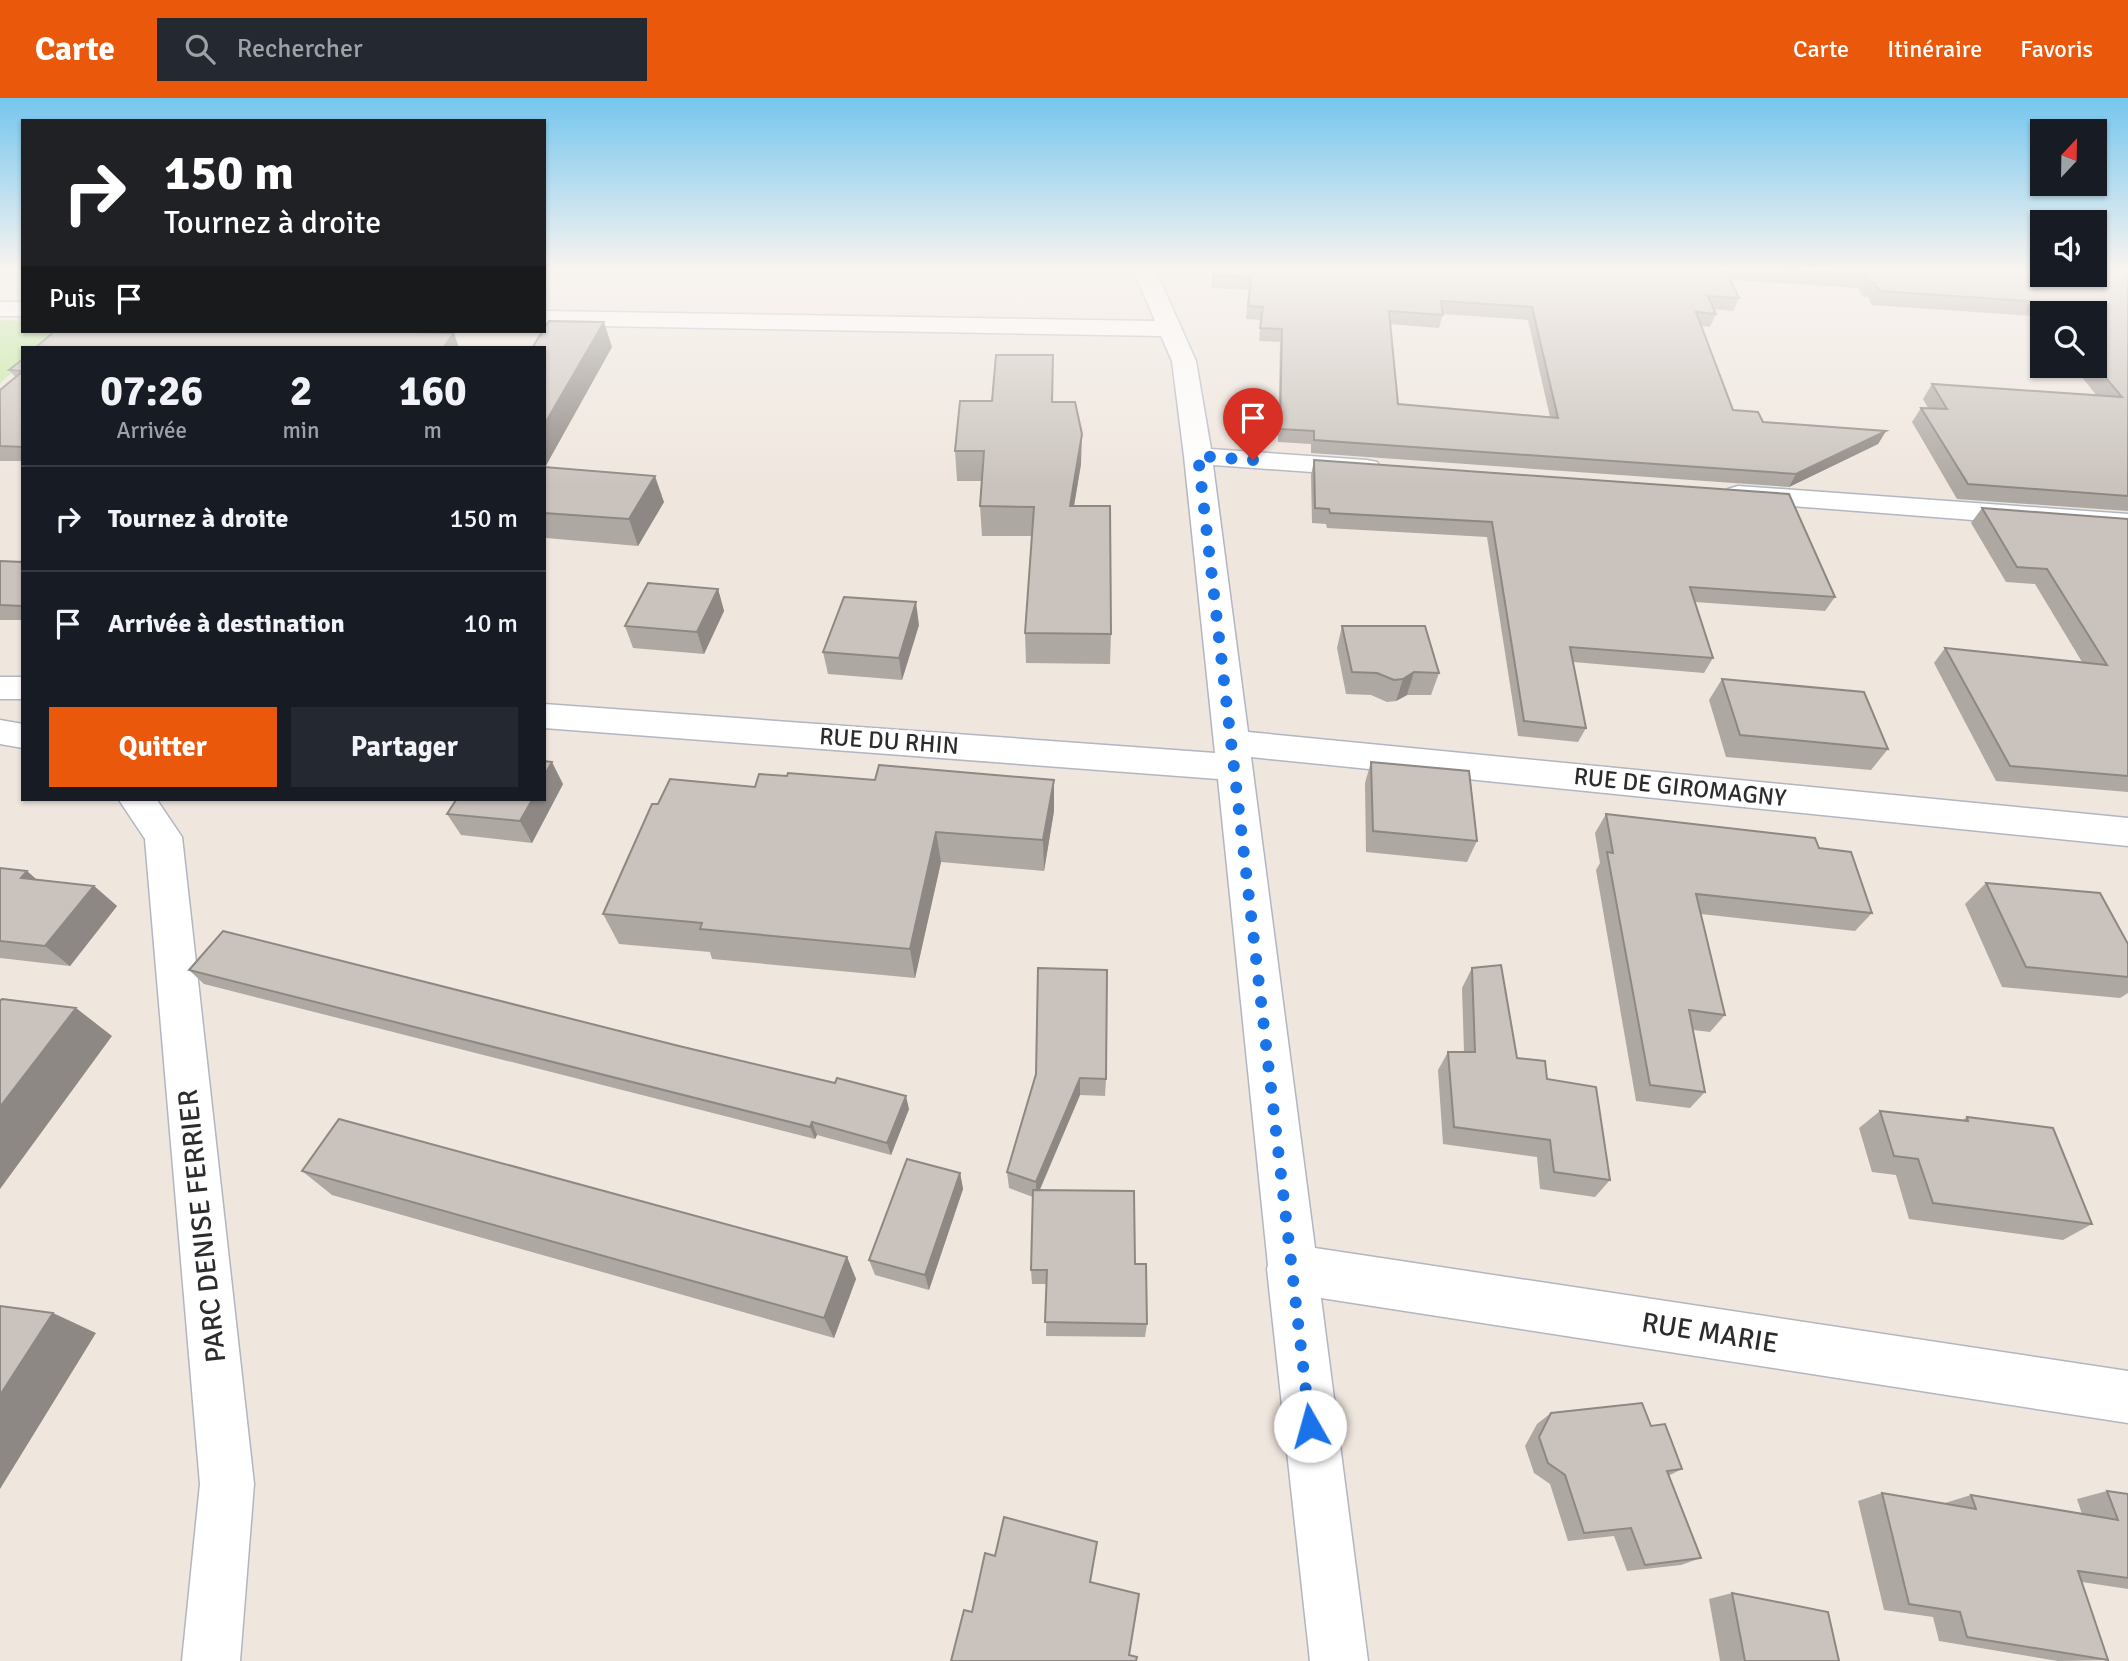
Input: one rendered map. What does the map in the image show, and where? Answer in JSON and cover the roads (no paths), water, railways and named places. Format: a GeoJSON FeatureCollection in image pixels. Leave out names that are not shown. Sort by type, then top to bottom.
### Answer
{"type":"FeatureCollection","features":[{"type":"Feature","properties":{"kind":"street"},"geometry":{"type":"LineString","coordinates":[[1175,340],[1184,361],[1198,456],[1291,1269],[1339,1661]]}},
{"type":"Feature","properties":{"kind":"street"},"geometry":{"type":"LineString","coordinates":[[1198,456],[1392,470]]}},
{"type":"Feature","properties":{"kind":"street"},"geometry":{"type":"LineString","coordinates":[[1712,493],[2128,523]]}},
{"type":"Feature","properties":{"kind":"street"},"geometry":{"type":"LineString","coordinates":[[0,688],[21,688]]}},
{"type":"Feature","properties":{"kind":"street","name":"RUE DU RHIN"},"geometry":{"type":"LineString","coordinates":[[546,716],[1234,755]]}},
{"type":"Feature","properties":{"kind":"street"},"geometry":{"type":"LineString","coordinates":[[0,732],[21,736]]}},
{"type":"Feature","properties":{"kind":"street","name":"RUE DE GIROMAGNY"},"geometry":{"type":"LineString","coordinates":[[1234,755],[2128,832]]}},
{"type":"Feature","properties":{"kind":"street","name":"PARC DENISE FERRIER"},"geometry":{"type":"LineString","coordinates":[[138,801],[163,837],[227,1484],[211,1661]]}},
{"type":"Feature","properties":{"kind":"street","name":"RUE MARIE"},"geometry":{"type":"LineString","coordinates":[[1291,1269],[2128,1397]]}}]}
